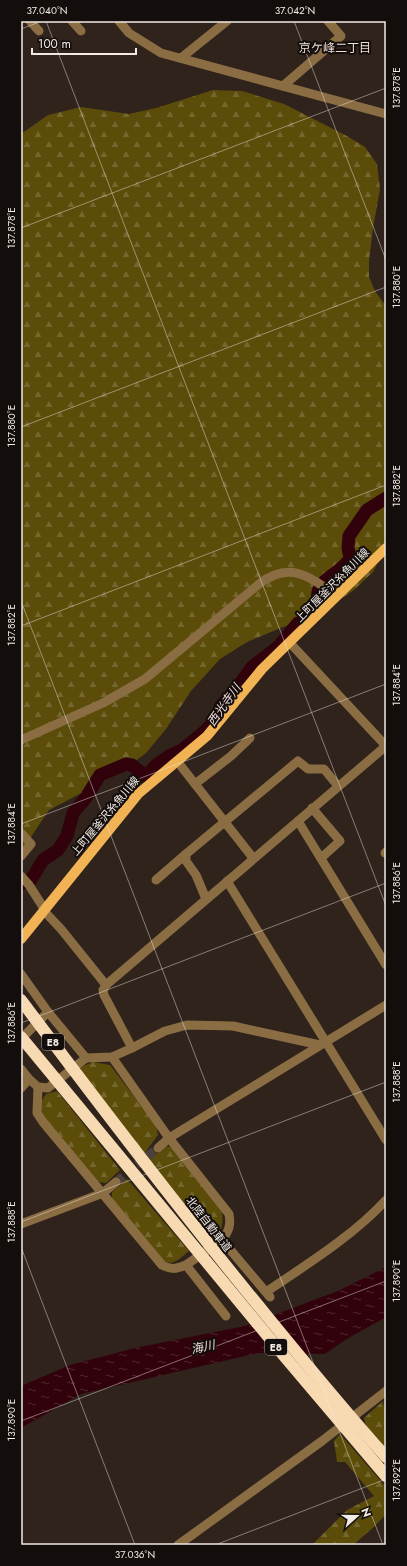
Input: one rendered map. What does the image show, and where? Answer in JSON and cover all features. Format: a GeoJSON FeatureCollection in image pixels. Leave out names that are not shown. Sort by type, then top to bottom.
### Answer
{"type":"FeatureCollection","features":[{"type":"Feature","properties":{"kind":"highway","name":"北陸自動車道"},"geometry":{"type":"LineString","coordinates":[[21,1000],[84,1085],[200,1234],[293,1348],[386,1457]]}},
{"type":"Feature","properties":{"kind":"highway","name":"E8"},"geometry":{"type":"LineString","coordinates":[[21,1038],[188,1241],[364,1452],[386,1476]]}},
{"type":"Feature","properties":{"kind":"main road","name":"上町屋釜沢糸魚川線"},"geometry":{"type":"LineString","coordinates":[[21,939],[129,803],[148,784],[207,736],[262,669],[386,548]]}},
{"type":"Feature","properties":{"kind":"street"},"geometry":{"type":"LineString","coordinates":[[30,21],[39,31]]}},
{"type":"Feature","properties":{"kind":"street"},"geometry":{"type":"LineString","coordinates":[[72,21],[81,31]]}},
{"type":"Feature","properties":{"kind":"street"},"geometry":{"type":"LineString","coordinates":[[119,21],[129,33],[161,53],[386,114]]}},
{"type":"Feature","properties":{"kind":"street"},"geometry":{"type":"LineString","coordinates":[[181,58],[227,21]]}},
{"type":"Feature","properties":{"kind":"street"},"geometry":{"type":"LineString","coordinates":[[283,86],[341,36],[328,21]]}},
{"type":"Feature","properties":{"kind":"street"},"geometry":{"type":"LineString","coordinates":[[21,740],[103,704],[144,679],[262,582],[272,576],[285,572],[302,574],[337,596]]}},
{"type":"Feature","properties":{"kind":"street"},"geometry":{"type":"LineString","coordinates":[[132,1048],[104,995],[103,990],[106,985],[386,746],[290,643]]}},
{"type":"Feature","properties":{"kind":"street"},"geometry":{"type":"LineString","coordinates":[[195,784],[231,756],[250,738]]}},
{"type":"Feature","properties":{"kind":"street"},"geometry":{"type":"LineString","coordinates":[[177,761],[253,858]]}},
{"type":"Feature","properties":{"kind":"street"},"geometry":{"type":"LineString","coordinates":[[156,880],[298,761],[308,769],[324,769],[338,786]]}},
{"type":"Feature","properties":{"kind":"street"},"geometry":{"type":"LineString","coordinates":[[312,808],[340,841],[321,858]]}},
{"type":"Feature","properties":{"kind":"street"},"geometry":{"type":"LineString","coordinates":[[298,821],[386,965]]}},
{"type":"Feature","properties":{"kind":"street"},"geometry":{"type":"LineString","coordinates":[[21,833],[31,844],[21,856]]}},
{"type":"Feature","properties":{"kind":"street"},"geometry":{"type":"LineString","coordinates":[[186,854],[186,861],[196,875],[206,899]]}},
{"type":"Feature","properties":{"kind":"street"},"geometry":{"type":"LineString","coordinates":[[21,876],[29,885],[44,910],[62,929],[106,985]]}},
{"type":"Feature","properties":{"kind":"street"},"geometry":{"type":"LineString","coordinates":[[227,881],[323,1043],[386,1140]]}},
{"type":"Feature","properties":{"kind":"street"},"geometry":{"type":"LineString","coordinates":[[21,974],[48,1012],[86,1058]]}},
{"type":"Feature","properties":{"kind":"street"},"geometry":{"type":"LineString","coordinates":[[158,1148],[169,1138],[386,1005]]}},
{"type":"Feature","properties":{"kind":"street"},"geometry":{"type":"LineString","coordinates":[[21,1038],[48,1012]]}},
{"type":"Feature","properties":{"kind":"street"},"geometry":{"type":"LineString","coordinates":[[21,1068],[29,1079],[38,1087],[48,1088],[86,1058],[112,1057],[165,1031],[187,1025],[233,1026],[323,1043]]}},
{"type":"Feature","properties":{"kind":"street"},"geometry":{"type":"LineString","coordinates":[[38,1087],[37,1113],[43,1122],[162,1265],[170,1269],[176,1269],[186,1265],[222,1240],[228,1232],[230,1223],[229,1214],[169,1138],[112,1057]]}},
{"type":"Feature","properties":{"kind":"street"},"geometry":{"type":"LineString","coordinates":[[21,1088],[29,1079]]}},
{"type":"Feature","properties":{"kind":"street"},"geometry":{"type":"LineString","coordinates":[[21,1224],[103,1193],[116,1182]]}},
{"type":"Feature","properties":{"kind":"street"},"geometry":{"type":"LineString","coordinates":[[222,1240],[268,1295],[363,1222],[386,1200]]}},
{"type":"Feature","properties":{"kind":"street"},"geometry":{"type":"LineString","coordinates":[[186,1265],[226,1316]]}},
{"type":"Feature","properties":{"kind":"street"},"geometry":{"type":"LineString","coordinates":[[178,1545],[322,1441],[386,1391]]}},
{"type":"Feature","properties":{"kind":"green space"},"geometry":{"type":"Polygon","coordinates":[[[213,90],[242,91],[284,104],[347,136],[365,147],[377,164],[380,189],[373,228],[369,261],[369,277],[375,291],[386,306],[386,545],[373,572],[354,590],[316,616],[283,627],[247,642],[220,659],[191,691],[166,729],[146,753],[129,766],[49,810],[21,852],[21,134],[48,115],[81,107],[129,114],[156,108],[213,90]]]}},
{"type":"Feature","properties":{"kind":"green space"},"geometry":{"type":"Polygon","coordinates":[[[93,1062],[110,1065],[156,1125],[158,1135],[144,1154],[81,1071],[81,1067],[93,1062]]]}},
{"type":"Feature","properties":{"kind":"green space"},"geometry":{"type":"Polygon","coordinates":[[[57,1091],[120,1170],[106,1183],[98,1182],[40,1112],[41,1102],[46,1094],[57,1091]]]}},
{"type":"Feature","properties":{"kind":"green space"},"geometry":{"type":"Polygon","coordinates":[[[165,1146],[171,1147],[222,1212],[221,1229],[213,1237],[191,1214],[150,1160],[165,1146]]]}},
{"type":"Feature","properties":{"kind":"green space"},"geometry":{"type":"Polygon","coordinates":[[[127,1179],[189,1251],[178,1260],[171,1263],[164,1261],[112,1199],[112,1192],[127,1179]]]}},
{"type":"Feature","properties":{"kind":"green space"},"geometry":{"type":"Polygon","coordinates":[[[383,1401],[386,1417],[386,1448],[366,1427],[364,1418],[383,1401]]]}},
{"type":"Feature","properties":{"kind":"green space"},"geometry":{"type":"Polygon","coordinates":[[[340,1434],[386,1487],[386,1514],[374,1527],[353,1545],[312,1545],[347,1510],[374,1496],[345,1462],[337,1462],[334,1441],[340,1434]]]}},
{"type":"Feature","properties":{"kind":"water","name":"海川"},"geometry":{"type":"Polygon","coordinates":[[[386,1267],[386,1317],[345,1340],[325,1354],[258,1353],[81,1394],[21,1428],[21,1386],[70,1365],[135,1348],[245,1326],[338,1291],[386,1267]]]}},
{"type":"Feature","properties":{"kind":"waterway","name":"西光寺川"},"geometry":{"type":"LineString","coordinates":[[21,884],[31,880],[43,860],[58,850],[67,836],[73,813],[85,799],[100,775],[126,764],[132,765],[145,776],[149,776],[156,765],[169,756],[182,750],[205,731],[218,717],[220,707],[237,688],[252,667],[278,647],[298,623],[305,621],[318,608],[317,598],[321,585],[343,567],[350,558],[348,548],[349,536],[367,510],[386,498]]}},
{"type":"Feature","properties":{"kind":"tunnel"},"geometry":{"type":"LineString","coordinates":[[116,1182],[158,1148]]}},
{"type":"Feature","properties":{"kind":"district","name":"京ケ峰二丁目"},"geometry":{"type":"Point","coordinates":[335,48]}}]}
